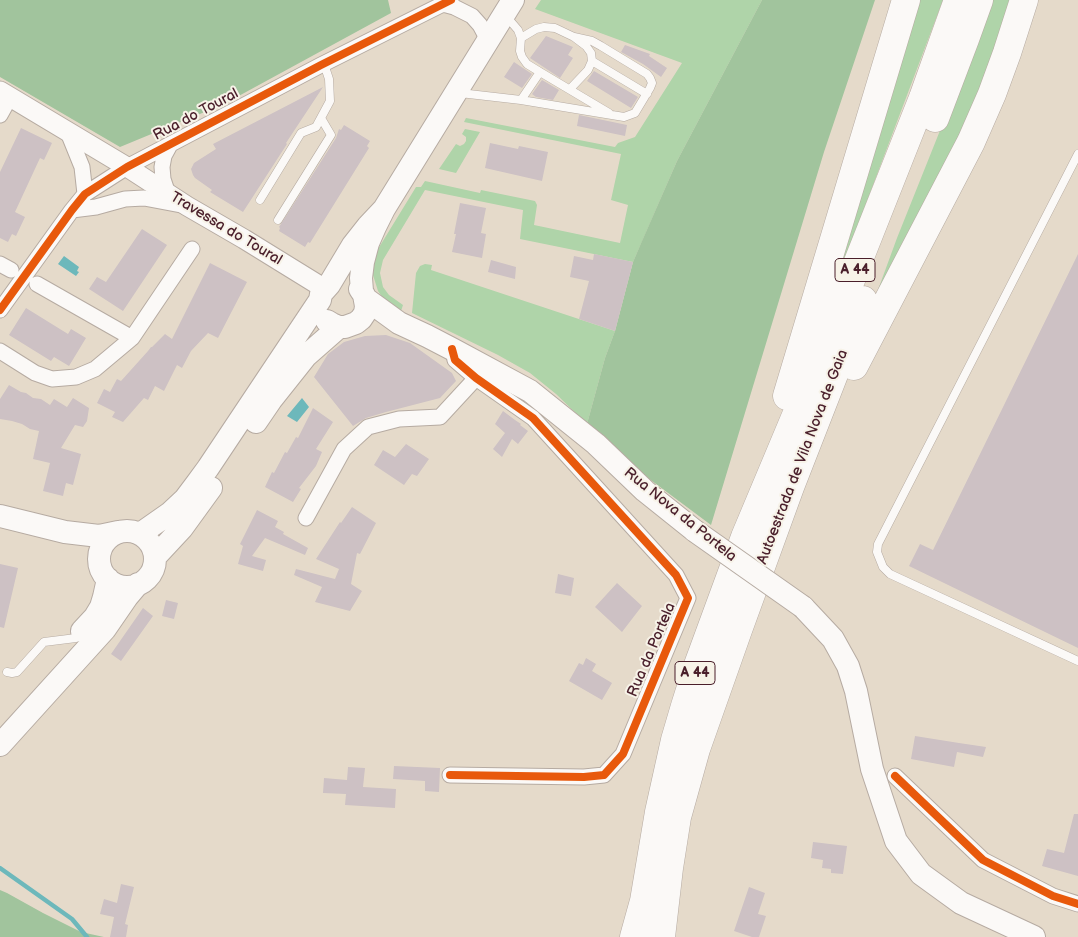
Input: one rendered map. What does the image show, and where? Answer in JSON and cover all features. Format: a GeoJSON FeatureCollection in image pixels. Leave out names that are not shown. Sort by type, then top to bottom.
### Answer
{"type":"FeatureCollection","features":[{"type":"Feature","properties":{"kind":"highway"},"geometry":{"type":"LineString","coordinates":[[745,537],[906,0]]}},
{"type":"Feature","properties":{"kind":"highway","name":"Autoestrada de Vila Nova de Gaia"},"geometry":{"type":"LineString","coordinates":[[644,901],[659,812],[675,740],[711,628],[745,537],[818,363],[923,98],[958,0]]}},
{"type":"Feature","properties":{"kind":"highway","name":"Autoestrada de Vila Nova de Gaia"},"geometry":{"type":"LineString","coordinates":[[658,934],[678,817],[689,773],[718,685],[790,487],[946,92],[979,0]]}},
{"type":"Feature","properties":{"kind":"highway"},"geometry":{"type":"LineString","coordinates":[[790,487],[971,142],[1008,53],[1024,0]]}},
{"type":"Feature","properties":{"kind":"highway"},"geometry":{"type":"LineString","coordinates":[[644,901],[658,934]]}},
{"type":"Feature","properties":{"kind":"highway","name":"A 44"},"geometry":{"type":"LineString","coordinates":[[634,937],[644,901]]}},
{"type":"Feature","properties":{"kind":"main road"},"geometry":{"type":"LineString","coordinates":[[155,557],[192,515],[271,400],[306,356],[347,325],[361,318],[366,306],[361,278],[363,262],[375,226],[509,7]]}},
{"type":"Feature","properties":{"kind":"main road"},"geometry":{"type":"LineString","coordinates":[[0,725],[95,617],[101,607],[104,598],[104,570],[100,551],[104,543],[110,536],[129,533],[170,513],[185,499],[208,468],[353,246],[384,209]]}},
{"type":"Feature","properties":{"kind":"main road"},"geometry":{"type":"LineString","coordinates":[[347,325],[332,324],[322,314],[320,307],[325,291],[336,282],[343,281],[357,285],[364,295]]}},
{"type":"Feature","properties":{"kind":"main road","name":"Rua Nova da Portela"},"geometry":{"type":"LineString","coordinates":[[364,295],[399,323],[530,391],[596,444],[645,491],[694,531],[803,607],[834,639],[848,666],[856,691],[872,769],[896,841],[921,874],[961,904],[1034,937]]}},
{"type":"Feature","properties":{"kind":"main road","name":"Rua Nova da Portela"},"geometry":{"type":"LineString","coordinates":[[347,325],[399,323]]}},
{"type":"Feature","properties":{"kind":"main road"},"geometry":{"type":"LineString","coordinates":[[0,516],[65,532],[99,536],[129,533],[146,538],[154,550],[155,557],[151,573],[146,580],[130,587],[114,584],[92,553],[65,532]]}},
{"type":"Feature","properties":{"kind":"main road"},"geometry":{"type":"LineString","coordinates":[[0,745],[105,628],[138,584]]}},
{"type":"Feature","properties":{"kind":"street","name":"Rua do Toural"},"geometry":{"type":"LineString","coordinates":[[0,310],[85,194],[127,167],[447,2],[472,16],[480,25],[488,40]]}},
{"type":"Feature","properties":{"kind":"street"},"geometry":{"type":"LineString","coordinates":[[0,115],[5,94]]}},
{"type":"Feature","properties":{"kind":"street","name":"Travessa do Toural"},"geometry":{"type":"LineString","coordinates":[[5,94],[67,130],[325,291]]}},
{"type":"Feature","properties":{"kind":"street"},"geometry":{"type":"LineString","coordinates":[[67,130],[82,167],[85,194]]}},
{"type":"Feature","properties":{"kind":"street"},"geometry":{"type":"LineString","coordinates":[[168,194],[163,179],[162,167],[164,156],[170,145]]}},
{"type":"Feature","properties":{"kind":"street"},"geometry":{"type":"LineString","coordinates":[[72,210],[96,207],[125,199],[144,198],[187,206]]}},
{"type":"Feature","properties":{"kind":"street"},"geometry":{"type":"LineString","coordinates":[[0,350],[35,373],[52,379],[76,377],[95,369],[132,338],[192,249]]}},
{"type":"Feature","properties":{"kind":"street"},"geometry":{"type":"LineString","coordinates":[[37,284],[132,338]]}},
{"type":"Feature","properties":{"kind":"street","name":"Rua da Portela"},"geometry":{"type":"LineString","coordinates":[[450,775],[584,777],[604,775],[623,754],[688,598],[676,575],[533,418],[476,378],[455,360],[452,349]]}},
{"type":"Feature","properties":{"kind":"street"},"geometry":{"type":"LineString","coordinates":[[306,518],[344,449],[368,427],[399,419],[440,417],[476,378]]}},
{"type":"Feature","properties":{"kind":"street"},"geometry":{"type":"LineString","coordinates":[[895,776],[983,860],[1053,896],[1078,904]]}},
{"type":"Feature","properties":{"kind":"lane"},"geometry":{"type":"LineString","coordinates":[[509,7],[521,38],[520,51],[527,64],[613,115]]}},
{"type":"Feature","properties":{"kind":"lane"},"geometry":{"type":"LineString","coordinates":[[456,92],[522,100],[624,117],[636,113],[652,83],[647,74],[592,41],[555,28],[544,27],[536,29],[521,38]]}},
{"type":"Feature","properties":{"kind":"lane"},"geometry":{"type":"LineString","coordinates":[[570,89],[588,70],[592,61],[591,53],[586,46],[574,36]]}},
{"type":"Feature","properties":{"kind":"lane"},"geometry":{"type":"LineString","coordinates":[[592,61],[647,94]]}},
{"type":"Feature","properties":{"kind":"lane"},"geometry":{"type":"LineString","coordinates":[[260,200],[302,133],[316,127],[330,101],[329,79],[324,64]]}},
{"type":"Feature","properties":{"kind":"lane"},"geometry":{"type":"LineString","coordinates":[[522,100],[540,72]]}},
{"type":"Feature","properties":{"kind":"lane"},"geometry":{"type":"LineString","coordinates":[[278,220],[331,135],[321,118]]}},
{"type":"Feature","properties":{"kind":"lane"},"geometry":{"type":"LineString","coordinates":[[1078,154],[878,544],[877,552],[883,567],[890,574],[1078,661]]}},
{"type":"Feature","properties":{"kind":"lane"},"geometry":{"type":"LineString","coordinates":[[7,672],[17,672],[44,642],[76,638]]}},
{"type":"Feature","properties":{"kind":"green space"},"geometry":{"type":"Polygon","coordinates":[[[0,0],[388,0],[391,13],[224,104],[120,147],[0,77],[0,0]]]}},
{"type":"Feature","properties":{"kind":"green space"},"geometry":{"type":"Polygon","coordinates":[[[541,0],[762,0],[677,161],[633,262],[520,239],[523,210],[425,190],[383,260],[380,273],[383,287],[389,295],[403,305],[401,311],[386,303],[378,291],[373,275],[374,263],[378,249],[416,187],[421,187],[425,181],[480,193],[481,190],[535,201],[537,205],[534,225],[620,243],[628,205],[611,200],[621,154],[464,122],[466,118],[615,147],[618,143],[635,137],[682,63],[535,9],[541,0]]]}},
{"type":"Feature","properties":{"kind":"green space"},"geometry":{"type":"Polygon","coordinates":[[[762,0],[875,0],[824,152],[711,525],[648,478],[587,424],[605,358],[615,331],[633,262],[677,161],[762,0]]]}},
{"type":"Feature","properties":{"kind":"green space"},"geometry":{"type":"Polygon","coordinates":[[[911,0],[943,0],[833,291],[911,0]]]}},
{"type":"Feature","properties":{"kind":"green space"},"geometry":{"type":"Polygon","coordinates":[[[988,0],[1017,0],[969,126],[868,317],[945,118],[988,0]]]}},
{"type":"Feature","properties":{"kind":"green space"},"geometry":{"type":"Polygon","coordinates":[[[465,129],[480,132],[456,173],[439,169],[456,144],[460,146],[466,141],[466,137],[462,134],[465,129]]]}},
{"type":"Feature","properties":{"kind":"green space"},"geometry":{"type":"Polygon","coordinates":[[[425,264],[432,265],[431,270],[615,331],[605,358],[587,424],[556,394],[530,373],[498,355],[412,313],[416,273],[420,266],[425,264]]]}},
{"type":"Feature","properties":{"kind":"green space"},"geometry":{"type":"Polygon","coordinates":[[[0,890],[81,932],[104,937],[0,937],[0,890]]]}},
{"type":"Feature","properties":{"kind":"water"},"geometry":{"type":"Polygon","coordinates":[[[64,256],[79,267],[77,271],[79,272],[76,276],[58,264],[64,256]]]}},
{"type":"Feature","properties":{"kind":"water"},"geometry":{"type":"Polygon","coordinates":[[[302,398],[309,407],[297,422],[287,416],[302,398]]]}},
{"type":"Feature","properties":{"kind":"building"},"geometry":{"type":"Polygon","coordinates":[[[546,36],[573,47],[568,55],[573,58],[560,78],[530,58],[546,36]]]}},
{"type":"Feature","properties":{"kind":"building"},"geometry":{"type":"Polygon","coordinates":[[[625,45],[650,54],[649,56],[667,68],[661,77],[621,52],[625,45]]]}},
{"type":"Feature","properties":{"kind":"building"},"geometry":{"type":"Polygon","coordinates":[[[514,62],[532,74],[522,88],[504,77],[514,62]]]}},
{"type":"Feature","properties":{"kind":"building"},"geometry":{"type":"Polygon","coordinates":[[[594,71],[638,97],[631,108],[587,81],[594,71]]]}},
{"type":"Feature","properties":{"kind":"building"},"geometry":{"type":"Polygon","coordinates":[[[542,80],[559,90],[553,100],[536,97],[532,94],[542,80]]]}},
{"type":"Feature","properties":{"kind":"building"},"geometry":{"type":"Polygon","coordinates":[[[323,87],[243,212],[210,192],[212,190],[195,178],[191,169],[194,163],[216,149],[213,144],[323,87]]]}},
{"type":"Feature","properties":{"kind":"building"},"geometry":{"type":"Polygon","coordinates":[[[579,115],[627,125],[625,136],[577,126],[579,115]]]}},
{"type":"Feature","properties":{"kind":"building"},"geometry":{"type":"Polygon","coordinates":[[[344,125],[370,141],[367,146],[369,148],[310,243],[308,242],[305,247],[279,231],[279,227],[336,138],[339,129],[341,130],[344,125]]]}},
{"type":"Feature","properties":{"kind":"building"},"geometry":{"type":"Polygon","coordinates":[[[21,128],[52,143],[44,160],[40,158],[15,212],[25,217],[16,236],[12,234],[8,242],[0,238],[0,172],[21,128]]]}},
{"type":"Feature","properties":{"kind":"building"},"geometry":{"type":"Polygon","coordinates":[[[490,143],[518,149],[519,146],[548,152],[542,181],[485,168],[490,143]]]}},
{"type":"Feature","properties":{"kind":"building"},"geometry":{"type":"Polygon","coordinates":[[[460,203],[486,208],[481,233],[486,234],[482,258],[452,252],[460,203]]]}},
{"type":"Feature","properties":{"kind":"building"},"geometry":{"type":"Polygon","coordinates":[[[142,229],[167,245],[123,311],[89,289],[97,277],[106,282],[142,229]]]}},
{"type":"Feature","properties":{"kind":"building"},"geometry":{"type":"Polygon","coordinates":[[[594,254],[633,262],[615,331],[579,319],[589,281],[570,277],[574,256],[593,260],[594,254]]]}},
{"type":"Feature","properties":{"kind":"building"},"geometry":{"type":"Polygon","coordinates":[[[1078,254],[1078,648],[909,566],[920,544],[933,550],[1078,254]]]}},
{"type":"Feature","properties":{"kind":"building"},"geometry":{"type":"Polygon","coordinates":[[[491,260],[516,267],[515,279],[488,272],[491,260]]]}},
{"type":"Feature","properties":{"kind":"building"},"geometry":{"type":"Polygon","coordinates":[[[210,263],[247,282],[218,338],[208,333],[191,351],[182,368],[177,365],[164,391],[155,386],[148,400],[144,398],[123,422],[112,417],[115,412],[97,403],[104,389],[110,392],[117,379],[121,381],[165,334],[172,339],[210,263]]]}},
{"type":"Feature","properties":{"kind":"building"},"geometry":{"type":"Polygon","coordinates":[[[26,308],[68,334],[71,329],[86,338],[69,366],[54,357],[51,361],[9,335],[26,308]]]}},
{"type":"Feature","properties":{"kind":"building"},"geometry":{"type":"Polygon","coordinates":[[[386,335],[410,343],[452,373],[456,381],[440,398],[366,418],[353,426],[314,377],[328,354],[344,342],[365,336],[386,335]]]}},
{"type":"Feature","properties":{"kind":"building"},"geometry":{"type":"Polygon","coordinates":[[[9,385],[50,405],[54,399],[67,407],[73,398],[89,408],[87,421],[83,427],[75,425],[61,448],[81,454],[73,485],[66,483],[63,496],[43,491],[50,463],[33,459],[39,431],[30,429],[22,424],[0,419],[0,399],[9,385]]]}},
{"type":"Feature","properties":{"kind":"building"},"geometry":{"type":"Polygon","coordinates":[[[313,408],[333,422],[316,449],[322,452],[316,466],[299,488],[301,489],[293,502],[265,487],[285,452],[287,453],[296,437],[298,438],[313,408]]]}},
{"type":"Feature","properties":{"kind":"building"},"geometry":{"type":"Polygon","coordinates":[[[503,411],[528,431],[518,444],[512,439],[502,457],[493,449],[505,433],[495,424],[503,411]]]}},
{"type":"Feature","properties":{"kind":"building"},"geometry":{"type":"Polygon","coordinates":[[[406,444],[429,459],[417,476],[412,474],[404,485],[374,465],[383,450],[395,457],[406,444]]]}},
{"type":"Feature","properties":{"kind":"building"},"geometry":{"type":"Polygon","coordinates":[[[352,507],[376,523],[360,554],[357,553],[351,584],[362,591],[350,611],[315,602],[322,587],[294,575],[296,569],[335,579],[339,569],[316,559],[352,507]]]}},
{"type":"Feature","properties":{"kind":"building"},"geometry":{"type":"Polygon","coordinates":[[[257,510],[278,521],[275,527],[284,532],[283,534],[308,548],[305,555],[265,538],[252,556],[266,560],[263,571],[238,564],[243,546],[240,544],[257,510]]]}},
{"type":"Feature","properties":{"kind":"building"},"geometry":{"type":"Polygon","coordinates":[[[0,564],[18,568],[4,628],[0,627],[0,564]]]}},
{"type":"Feature","properties":{"kind":"building"},"geometry":{"type":"Polygon","coordinates":[[[558,574],[574,578],[571,596],[555,593],[558,574]]]}},
{"type":"Feature","properties":{"kind":"building"},"geometry":{"type":"Polygon","coordinates":[[[617,583],[642,606],[622,632],[595,607],[617,583]]]}},
{"type":"Feature","properties":{"kind":"building"},"geometry":{"type":"Polygon","coordinates":[[[166,600],[178,603],[174,619],[162,616],[166,600]]]}},
{"type":"Feature","properties":{"kind":"building"},"geometry":{"type":"Polygon","coordinates":[[[143,608],[153,616],[121,661],[111,654],[143,608]]]}},
{"type":"Feature","properties":{"kind":"building"},"geometry":{"type":"Polygon","coordinates":[[[586,658],[596,664],[592,671],[612,683],[602,700],[569,681],[579,663],[583,665],[586,658]]]}},
{"type":"Feature","properties":{"kind":"building"},"geometry":{"type":"Polygon","coordinates":[[[915,736],[986,747],[983,757],[957,752],[954,767],[911,759],[915,736]]]}},
{"type":"Feature","properties":{"kind":"building"},"geometry":{"type":"Polygon","coordinates":[[[394,766],[440,768],[439,792],[425,791],[425,781],[393,779],[394,766]]]}},
{"type":"Feature","properties":{"kind":"building"},"geometry":{"type":"Polygon","coordinates":[[[348,767],[365,768],[363,787],[396,789],[395,808],[345,805],[346,794],[323,793],[324,778],[347,780],[348,767]]]}},
{"type":"Feature","properties":{"kind":"building"},"geometry":{"type":"Polygon","coordinates":[[[1074,814],[1078,814],[1078,876],[1042,866],[1047,849],[1064,853],[1074,814]]]}},
{"type":"Feature","properties":{"kind":"building"},"geometry":{"type":"Polygon","coordinates":[[[813,842],[847,846],[843,874],[831,873],[831,869],[822,868],[823,860],[811,858],[813,842]]]}},
{"type":"Feature","properties":{"kind":"building"},"geometry":{"type":"Polygon","coordinates":[[[121,884],[134,887],[125,924],[128,925],[126,937],[110,937],[114,917],[100,914],[104,899],[117,903],[121,884]]]}},
{"type":"Feature","properties":{"kind":"building"},"geometry":{"type":"Polygon","coordinates":[[[749,887],[765,893],[758,914],[766,916],[759,937],[752,937],[734,931],[749,887]]]}},
{"type":"Feature","properties":{"kind":"waterway"},"geometry":{"type":"LineString","coordinates":[[0,868],[72,919],[87,937]]}},
{"type":"Feature","properties":{"kind":"cycle path"},"geometry":{"type":"LineString","coordinates":[[0,310],[85,194],[127,167],[321,65],[451,0]]}},
{"type":"Feature","properties":{"kind":"cycle path"},"geometry":{"type":"LineString","coordinates":[[450,775],[584,777],[604,775],[623,754],[688,598],[676,575],[533,418],[476,378],[455,360],[452,349]]}},
{"type":"Feature","properties":{"kind":"cycle path"},"geometry":{"type":"LineString","coordinates":[[895,776],[983,860],[1053,896],[1078,904]]}}]}
